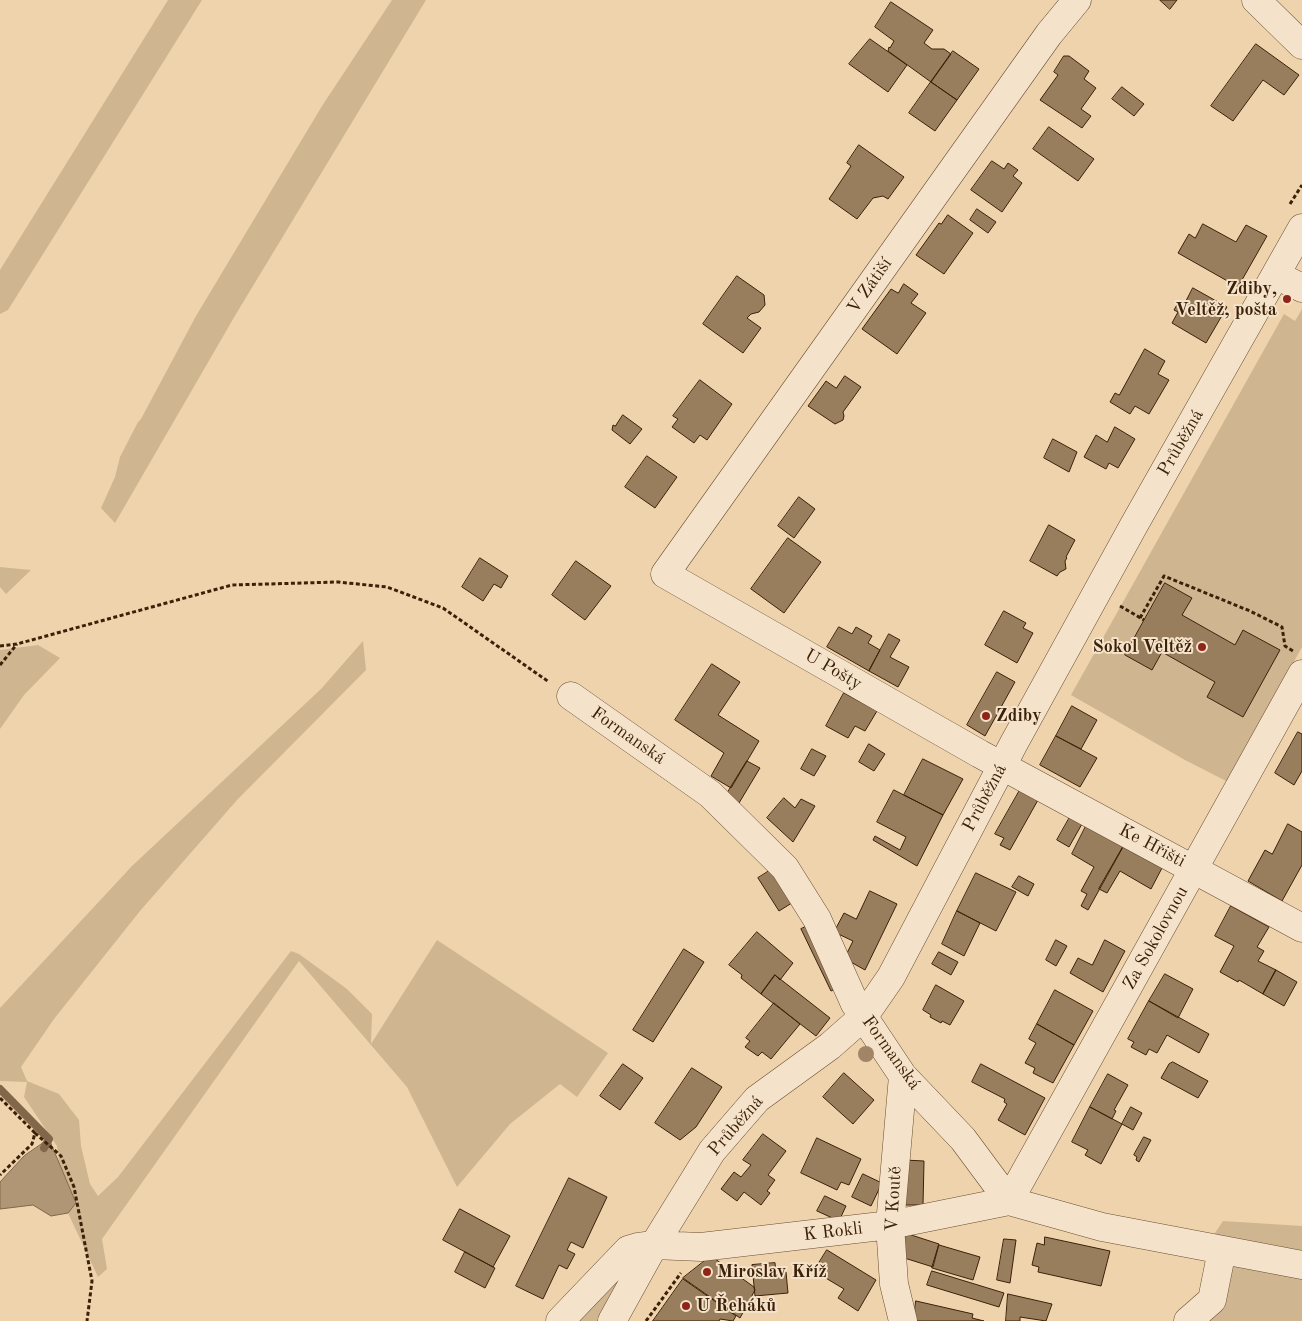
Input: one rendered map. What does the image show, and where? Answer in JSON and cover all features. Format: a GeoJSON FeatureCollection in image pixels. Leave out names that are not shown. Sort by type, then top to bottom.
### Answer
{"type":"FeatureCollection","features":[{"type":"Feature","properties":{"kind":"street","name":"V Zátiší"},"geometry":{"type":"LineString","coordinates":[[665,574],[1043,42],[1077,0]]}},
{"type":"Feature","properties":{"kind":"street"},"geometry":{"type":"LineString","coordinates":[[1256,0],[1302,45]]}},
{"type":"Feature","properties":{"kind":"street","name":"Průběžná"},"geometry":{"type":"LineString","coordinates":[[612,1321],[654,1245],[712,1151],[756,1099],[830,1046],[864,1016],[892,977],[1002,766],[1134,525],[1302,228]]}},
{"type":"Feature","properties":{"kind":"street"},"geometry":{"type":"LineString","coordinates":[[1276,275],[1302,288]]}},
{"type":"Feature","properties":{"kind":"street","name":"U Pošty"},"geometry":{"type":"LineString","coordinates":[[665,574],[1002,766]]}},
{"type":"Feature","properties":{"kind":"street","name":"Za Sokolovnou"},"geometry":{"type":"LineString","coordinates":[[1009,1202],[1195,869],[1297,662]]}},
{"type":"Feature","properties":{"kind":"street","name":"Formanská"},"geometry":{"type":"LineString","coordinates":[[571,696],[710,794],[785,868],[817,919],[855,1004],[903,1076],[963,1139],[1009,1202]]}},
{"type":"Feature","properties":{"kind":"street","name":"Ke Hřišti"},"geometry":{"type":"LineString","coordinates":[[1002,766],[1302,928]]}},
{"type":"Feature","properties":{"kind":"street","name":"V Koutě"},"geometry":{"type":"LineString","coordinates":[[903,1076],[890,1225],[894,1284],[903,1321]]}},
{"type":"Feature","properties":{"kind":"street"},"geometry":{"type":"LineString","coordinates":[[1009,1202],[1102,1227],[1302,1264]]}},
{"type":"Feature","properties":{"kind":"street","name":"K Rokli"},"geometry":{"type":"LineString","coordinates":[[560,1321],[628,1250],[638,1247],[654,1245],[701,1246],[890,1225],[1009,1202]]}},
{"type":"Feature","properties":{"kind":"street"},"geometry":{"type":"LineString","coordinates":[[1188,1321],[1212,1300],[1222,1250]]}},
{"type":"Feature","properties":{"kind":"path"},"geometry":{"type":"LineString","coordinates":[[1291,202],[1302,185]]}},
{"type":"Feature","properties":{"kind":"path"},"geometry":{"type":"LineString","coordinates":[[1121,607],[1142,619],[1164,576],[1250,611],[1282,627],[1285,646],[1297,662]]}},
{"type":"Feature","properties":{"kind":"path"},"geometry":{"type":"LineString","coordinates":[[0,646],[17,644],[232,585],[338,582],[386,587],[442,608],[571,696]]}},
{"type":"Feature","properties":{"kind":"path"},"geometry":{"type":"LineString","coordinates":[[0,665],[17,644]]}},
{"type":"Feature","properties":{"kind":"path"},"geometry":{"type":"LineString","coordinates":[[0,1098],[61,1156],[74,1187],[92,1281],[87,1321]]}},
{"type":"Feature","properties":{"kind":"path"},"geometry":{"type":"LineString","coordinates":[[0,1175],[32,1144],[35,1133]]}},
{"type":"Feature","properties":{"kind":"path"},"geometry":{"type":"LineString","coordinates":[[646,1321],[701,1246]]}},
{"type":"Feature","properties":{"kind":"shaded area"},"geometry":{"type":"Polygon","coordinates":[[[168,0],[202,0],[8,310],[0,314],[0,270],[168,0]]]}},
{"type":"Feature","properties":{"kind":"shaded area"},"geometry":{"type":"Polygon","coordinates":[[[392,0],[426,0],[236,314],[115,523],[101,508],[115,477],[120,457],[138,422],[196,316],[322,106],[392,0]]]}},
{"type":"Feature","properties":{"kind":"shaded area"},"geometry":{"type":"Polygon","coordinates":[[[1302,309],[1302,647],[1228,782],[1185,760],[1071,695],[1284,314],[1295,321],[1302,309]],[[1166,583],[1125,655],[1152,670],[1162,652],[1215,682],[1207,697],[1243,717],[1280,650],[1244,630],[1235,645],[1182,615],[1192,598],[1166,583]]]}},
{"type":"Feature","properties":{"kind":"shaded area"},"geometry":{"type":"Polygon","coordinates":[[[0,567],[31,570],[6,594],[0,587],[0,567]]]}},
{"type":"Feature","properties":{"kind":"shaded area"},"geometry":{"type":"Polygon","coordinates":[[[363,641],[366,670],[237,800],[140,911],[54,1019],[21,1067],[27,1081],[59,1094],[79,1120],[81,1146],[90,1184],[98,1196],[118,1177],[291,951],[299,954],[347,989],[372,1014],[371,1044],[437,940],[608,1053],[577,1097],[560,1084],[510,1124],[457,1187],[407,1087],[299,961],[102,1239],[107,1269],[98,1277],[68,1213],[76,1203],[59,1162],[57,1146],[24,1097],[27,1082],[0,1081],[0,1008],[132,866],[321,689],[363,641]]]}},
{"type":"Feature","properties":{"kind":"shaded area"},"geometry":{"type":"Polygon","coordinates":[[[38,645],[60,658],[24,695],[0,729],[0,650],[38,645]]]}},
{"type":"Feature","properties":{"kind":"shaded area"},"geometry":{"type":"Polygon","coordinates":[[[49,1139],[76,1203],[68,1213],[51,1216],[33,1205],[0,1209],[0,1182],[24,1156],[49,1139]]]}},
{"type":"Feature","properties":{"kind":"shaded area"},"geometry":{"type":"Polygon","coordinates":[[[1223,1221],[1302,1226],[1302,1321],[1203,1321],[1211,1239],[1223,1221]]]}},
{"type":"Feature","properties":{"kind":"shaded area"},"geometry":{"type":"Polygon","coordinates":[[[631,1260],[599,1321],[571,1321],[631,1260]]]}},
{"type":"Feature","properties":{"kind":"building"},"geometry":{"type":"Polygon","coordinates":[[[1160,0],[1177,0],[1170,9],[1160,0]]]}},
{"type":"Feature","properties":{"kind":"building"},"geometry":{"type":"Polygon","coordinates":[[[891,2],[933,30],[924,43],[932,49],[944,49],[951,54],[931,82],[888,51],[894,41],[875,27],[891,2]]]}},
{"type":"Feature","properties":{"kind":"building"},"geometry":{"type":"Polygon","coordinates":[[[870,39],[907,65],[888,92],[849,64],[870,39]]]}},
{"type":"Feature","properties":{"kind":"building"},"geometry":{"type":"Polygon","coordinates":[[[1256,44],[1299,75],[1284,95],[1263,80],[1233,121],[1211,106],[1256,44]]]}},
{"type":"Feature","properties":{"kind":"building"},"geometry":{"type":"Polygon","coordinates":[[[953,51],[979,69],[957,100],[931,82],[953,51]]]}},
{"type":"Feature","properties":{"kind":"building"},"geometry":{"type":"Polygon","coordinates":[[[1064,56],[1069,56],[1089,71],[1084,79],[1096,88],[1081,109],[1091,116],[1082,128],[1040,100],[1058,75],[1054,72],[1064,56]]]}},
{"type":"Feature","properties":{"kind":"building"},"geometry":{"type":"Polygon","coordinates":[[[931,82],[957,100],[935,131],[909,113],[931,82]]]}},
{"type":"Feature","properties":{"kind":"building"},"geometry":{"type":"Polygon","coordinates":[[[1122,87],[1144,104],[1134,116],[1112,99],[1122,87]]]}},
{"type":"Feature","properties":{"kind":"building"},"geometry":{"type":"Polygon","coordinates":[[[1049,127],[1094,159],[1078,181],[1033,149],[1049,127]]]}},
{"type":"Feature","properties":{"kind":"building"},"geometry":{"type":"Polygon","coordinates":[[[859,145],[904,177],[888,199],[883,196],[873,198],[857,219],[829,199],[851,166],[847,163],[859,145]]]}},
{"type":"Feature","properties":{"kind":"building"},"geometry":{"type":"Polygon","coordinates":[[[992,161],[1004,169],[1008,163],[1018,170],[1013,176],[1022,183],[1002,212],[971,190],[992,161]]]}},
{"type":"Feature","properties":{"kind":"building"},"geometry":{"type":"Polygon","coordinates":[[[977,209],[996,222],[988,233],[970,220],[977,209]]]}},
{"type":"Feature","properties":{"kind":"building"},"geometry":{"type":"Polygon","coordinates":[[[948,215],[973,233],[944,274],[916,255],[939,223],[941,224],[948,215]]]}},
{"type":"Feature","properties":{"kind":"building"},"geometry":{"type":"Polygon","coordinates":[[[1203,224],[1236,242],[1246,225],[1267,236],[1238,287],[1178,253],[1189,234],[1195,238],[1203,224]]]}},
{"type":"Feature","properties":{"kind":"building"},"geometry":{"type":"Polygon","coordinates":[[[737,276],[764,295],[765,305],[759,312],[751,314],[747,318],[761,328],[743,353],[703,324],[737,276]]]}},
{"type":"Feature","properties":{"kind":"building"},"geometry":{"type":"Polygon","coordinates":[[[904,284],[918,294],[911,303],[926,313],[897,354],[862,329],[891,289],[898,293],[904,284]]]}},
{"type":"Feature","properties":{"kind":"building"},"geometry":{"type":"Polygon","coordinates":[[[1193,288],[1227,307],[1206,343],[1172,323],[1178,312],[1174,310],[1179,301],[1184,304],[1193,288]]]}},
{"type":"Feature","properties":{"kind":"building"},"geometry":{"type":"Polygon","coordinates":[[[1145,349],[1165,361],[1158,374],[1169,380],[1149,414],[1135,406],[1130,414],[1110,402],[1115,393],[1119,395],[1145,349]]]}},
{"type":"Feature","properties":{"kind":"building"},"geometry":{"type":"Polygon","coordinates":[[[845,376],[861,387],[843,412],[843,420],[835,424],[808,406],[826,381],[836,388],[845,376]]]}},
{"type":"Feature","properties":{"kind":"building"},"geometry":{"type":"Polygon","coordinates":[[[700,380],[732,404],[707,440],[700,435],[694,443],[672,427],[678,419],[673,416],[700,380]]]}},
{"type":"Feature","properties":{"kind":"building"},"geometry":{"type":"Polygon","coordinates":[[[623,415],[642,429],[630,444],[612,430],[613,425],[615,426],[623,415]]]}},
{"type":"Feature","properties":{"kind":"building"},"geometry":{"type":"Polygon","coordinates":[[[1115,427],[1135,439],[1118,468],[1109,463],[1106,469],[1084,457],[1096,435],[1107,442],[1115,427]]]}},
{"type":"Feature","properties":{"kind":"building"},"geometry":{"type":"Polygon","coordinates":[[[1053,439],[1077,452],[1069,472],[1044,458],[1053,439]]]}},
{"type":"Feature","properties":{"kind":"building"},"geometry":{"type":"Polygon","coordinates":[[[647,456],[677,477],[655,508],[625,487],[647,456]]]}},
{"type":"Feature","properties":{"kind":"building"},"geometry":{"type":"Polygon","coordinates":[[[799,497],[815,509],[794,538],[778,526],[799,497]]]}},
{"type":"Feature","properties":{"kind":"building"},"geometry":{"type":"Polygon","coordinates":[[[1049,525],[1075,540],[1066,557],[1066,569],[1057,576],[1030,561],[1049,525]]]}},
{"type":"Feature","properties":{"kind":"building"},"geometry":{"type":"Polygon","coordinates":[[[788,538],[821,562],[784,613],[751,589],[788,538]]]}},
{"type":"Feature","properties":{"kind":"building"},"geometry":{"type":"Polygon","coordinates":[[[480,558],[508,576],[501,588],[494,584],[483,601],[462,587],[480,558]]]}},
{"type":"Feature","properties":{"kind":"building"},"geometry":{"type":"Polygon","coordinates":[[[576,561],[611,586],[585,620],[552,595],[576,561]]]}},
{"type":"Feature","properties":{"kind":"building","name":"Sokol Veltěž"},"geometry":{"type":"Polygon","coordinates":[[[1165,583],[1192,598],[1182,615],[1235,645],[1243,630],[1280,650],[1243,717],[1207,697],[1215,682],[1162,652],[1152,670],[1125,655],[1165,583]]]}},
{"type":"Feature","properties":{"kind":"building"},"geometry":{"type":"Polygon","coordinates":[[[1004,611],[1026,623],[1023,628],[1033,633],[1017,663],[985,645],[1004,611]]]}},
{"type":"Feature","properties":{"kind":"building"},"geometry":{"type":"Polygon","coordinates":[[[839,627],[852,634],[856,627],[872,636],[868,643],[880,650],[869,671],[827,647],[839,627]]]}},
{"type":"Feature","properties":{"kind":"building"},"geometry":{"type":"Polygon","coordinates":[[[889,634],[900,640],[890,657],[909,667],[898,687],[869,671],[889,634]]]}},
{"type":"Feature","properties":{"kind":"building"},"geometry":{"type":"Polygon","coordinates":[[[712,664],[740,682],[718,715],[759,741],[731,788],[711,776],[724,753],[675,720],[712,664]]]}},
{"type":"Feature","properties":{"kind":"building"},"geometry":{"type":"Polygon","coordinates":[[[997,672],[1015,682],[985,736],[967,725],[997,672]]]}},
{"type":"Feature","properties":{"kind":"building"},"geometry":{"type":"Polygon","coordinates":[[[844,693],[877,711],[865,731],[855,726],[848,738],[826,726],[844,693]]]}},
{"type":"Feature","properties":{"kind":"building"},"geometry":{"type":"Polygon","coordinates":[[[1072,706],[1097,720],[1081,749],[1056,736],[1072,706]]]}},
{"type":"Feature","properties":{"kind":"building"},"geometry":{"type":"Polygon","coordinates":[[[1298,732],[1302,734],[1302,771],[1294,785],[1275,773],[1298,732]]]}},
{"type":"Feature","properties":{"kind":"building"},"geometry":{"type":"Polygon","coordinates":[[[1056,736],[1097,758],[1080,787],[1040,765],[1056,736]]]}},
{"type":"Feature","properties":{"kind":"building"},"geometry":{"type":"Polygon","coordinates":[[[869,744],[885,754],[874,771],[859,762],[869,744]]]}},
{"type":"Feature","properties":{"kind":"building"},"geometry":{"type":"Polygon","coordinates":[[[812,749],[826,756],[814,776],[801,769],[812,749]]]}},
{"type":"Feature","properties":{"kind":"building"},"geometry":{"type":"Polygon","coordinates":[[[923,759],[963,779],[943,815],[904,795],[923,759]]]}},
{"type":"Feature","properties":{"kind":"building"},"geometry":{"type":"Polygon","coordinates":[[[747,761],[760,768],[739,803],[728,792],[747,761]]]}},
{"type":"Feature","properties":{"kind":"building"},"geometry":{"type":"Polygon","coordinates":[[[894,790],[943,815],[917,866],[873,840],[875,836],[900,850],[906,837],[877,822],[894,790]]]}},
{"type":"Feature","properties":{"kind":"building"},"geometry":{"type":"Polygon","coordinates":[[[1020,790],[1038,800],[1010,850],[1000,845],[1004,838],[995,834],[1020,790]]]}},
{"type":"Feature","properties":{"kind":"building"},"geometry":{"type":"Polygon","coordinates":[[[784,798],[795,808],[801,799],[815,806],[793,842],[767,818],[784,798]]]}},
{"type":"Feature","properties":{"kind":"building"},"geometry":{"type":"Polygon","coordinates":[[[1070,817],[1082,824],[1069,847],[1057,840],[1070,817]]]}},
{"type":"Feature","properties":{"kind":"building"},"geometry":{"type":"Polygon","coordinates":[[[1288,824],[1302,832],[1302,865],[1282,901],[1248,881],[1265,850],[1272,854],[1288,824]]]}},
{"type":"Feature","properties":{"kind":"building"},"geometry":{"type":"Polygon","coordinates":[[[1086,826],[1123,847],[1088,910],[1081,906],[1087,894],[1081,891],[1094,867],[1072,854],[1086,826]]]}},
{"type":"Feature","properties":{"kind":"building"},"geometry":{"type":"Polygon","coordinates":[[[1123,847],[1162,868],[1151,889],[1120,871],[1107,893],[1099,889],[1123,847]]]}},
{"type":"Feature","properties":{"kind":"building"},"geometry":{"type":"Polygon","coordinates":[[[774,868],[795,901],[779,911],[758,878],[774,868]]]}},
{"type":"Feature","properties":{"kind":"building"},"geometry":{"type":"Polygon","coordinates":[[[976,873],[1016,892],[996,931],[957,911],[976,873]]]}},
{"type":"Feature","properties":{"kind":"building"},"geometry":{"type":"Polygon","coordinates":[[[1019,876],[1034,884],[1028,896],[1012,887],[1019,876]]]}},
{"type":"Feature","properties":{"kind":"building"},"geometry":{"type":"Polygon","coordinates":[[[870,891],[897,904],[865,970],[849,961],[847,953],[853,941],[834,932],[844,913],[856,919],[870,891]]]}},
{"type":"Feature","properties":{"kind":"building"},"geometry":{"type":"Polygon","coordinates":[[[1231,906],[1269,927],[1257,947],[1264,951],[1258,961],[1276,970],[1263,994],[1239,980],[1238,982],[1220,972],[1234,946],[1215,936],[1231,906]]]}},
{"type":"Feature","properties":{"kind":"building"},"geometry":{"type":"Polygon","coordinates":[[[957,911],[980,923],[964,956],[942,944],[957,911]]]}},
{"type":"Feature","properties":{"kind":"building"},"geometry":{"type":"Polygon","coordinates":[[[810,925],[840,987],[831,991],[801,929],[810,925]]]}},
{"type":"Feature","properties":{"kind":"building"},"geometry":{"type":"Polygon","coordinates":[[[757,932],[793,963],[780,980],[775,975],[761,994],[741,978],[742,975],[729,965],[757,932]]]}},
{"type":"Feature","properties":{"kind":"building"},"geometry":{"type":"Polygon","coordinates":[[[1056,940],[1067,946],[1056,966],[1046,960],[1056,940]]]}},
{"type":"Feature","properties":{"kind":"building"},"geometry":{"type":"Polygon","coordinates":[[[1105,940],[1125,951],[1103,992],[1070,973],[1078,958],[1092,965],[1105,940]]]}},
{"type":"Feature","properties":{"kind":"building"},"geometry":{"type":"Polygon","coordinates":[[[684,949],[704,962],[653,1042],[633,1030],[684,949]]]}},
{"type":"Feature","properties":{"kind":"building"},"geometry":{"type":"Polygon","coordinates":[[[939,952],[958,962],[951,975],[932,964],[939,952]]]}},
{"type":"Feature","properties":{"kind":"building"},"geometry":{"type":"Polygon","coordinates":[[[1276,970],[1297,982],[1284,1006],[1263,994],[1276,970]]]}},
{"type":"Feature","properties":{"kind":"building"},"geometry":{"type":"Polygon","coordinates":[[[1165,974],[1193,989],[1178,1018],[1149,1001],[1165,974]]]}},
{"type":"Feature","properties":{"kind":"building"},"geometry":{"type":"Polygon","coordinates":[[[775,975],[830,1018],[816,1036],[761,994],[775,975]]]}},
{"type":"Feature","properties":{"kind":"building"},"geometry":{"type":"Polygon","coordinates":[[[936,985],[964,1001],[950,1025],[930,1017],[931,1015],[923,1010],[936,985]]]}},
{"type":"Feature","properties":{"kind":"building"},"geometry":{"type":"Polygon","coordinates":[[[1055,990],[1093,1011],[1074,1045],[1037,1024],[1055,990]]]}},
{"type":"Feature","properties":{"kind":"building"},"geometry":{"type":"Polygon","coordinates":[[[1149,1001],[1209,1034],[1199,1053],[1167,1035],[1157,1053],[1149,1049],[1146,1055],[1131,1047],[1134,1042],[1128,1039],[1149,1001]]]}},
{"type":"Feature","properties":{"kind":"building"},"geometry":{"type":"Polygon","coordinates":[[[774,1003],[800,1024],[771,1059],[762,1052],[758,1056],[745,1047],[750,1041],[746,1038],[774,1003]]]}},
{"type":"Feature","properties":{"kind":"building"},"geometry":{"type":"Polygon","coordinates":[[[1037,1024],[1074,1045],[1053,1083],[1033,1073],[1035,1068],[1025,1063],[1036,1043],[1029,1039],[1037,1024]]]}},
{"type":"Feature","properties":{"kind":"building"},"geometry":{"type":"Polygon","coordinates":[[[1173,1062],[1208,1081],[1198,1098],[1161,1078],[1169,1064],[1173,1062]]]}},
{"type":"Feature","properties":{"kind":"building"},"geometry":{"type":"Polygon","coordinates":[[[623,1064],[643,1078],[620,1110],[600,1096],[623,1064]]]}},
{"type":"Feature","properties":{"kind":"building"},"geometry":{"type":"Polygon","coordinates":[[[981,1064],[1045,1098],[1025,1135],[998,1120],[1007,1104],[1004,1102],[1005,1099],[972,1082],[981,1064]]]}},
{"type":"Feature","properties":{"kind":"building"},"geometry":{"type":"Polygon","coordinates":[[[692,1068],[722,1087],[696,1127],[680,1140],[655,1123],[692,1068]]]}},
{"type":"Feature","properties":{"kind":"building"},"geometry":{"type":"Polygon","coordinates":[[[844,1073],[874,1100],[853,1124],[823,1097],[844,1073]]]}},
{"type":"Feature","properties":{"kind":"building"},"geometry":{"type":"Polygon","coordinates":[[[1108,1074],[1128,1085],[1114,1110],[1116,1111],[1112,1119],[1090,1107],[1108,1074]]]}},
{"type":"Feature","properties":{"kind":"building"},"geometry":{"type":"Polygon","coordinates":[[[1090,1107],[1122,1124],[1101,1164],[1085,1155],[1088,1150],[1072,1142],[1090,1107]]]}},
{"type":"Feature","properties":{"kind":"building"},"geometry":{"type":"Polygon","coordinates":[[[1131,1107],[1142,1113],[1133,1130],[1122,1124],[1131,1107]]]}},
{"type":"Feature","properties":{"kind":"building"},"geometry":{"type":"Polygon","coordinates":[[[763,1134],[786,1151],[768,1175],[775,1180],[767,1191],[770,1193],[761,1205],[744,1192],[737,1201],[721,1189],[734,1172],[741,1177],[751,1165],[743,1160],[763,1134]]]}},
{"type":"Feature","properties":{"kind":"building"},"geometry":{"type":"Polygon","coordinates":[[[1144,1137],[1151,1140],[1139,1162],[1134,1155],[1144,1137]]]}},
{"type":"Feature","properties":{"kind":"building"},"geometry":{"type":"Polygon","coordinates":[[[817,1138],[861,1159],[849,1185],[841,1182],[837,1190],[801,1173],[817,1138]]]}},
{"type":"Feature","properties":{"kind":"building"},"geometry":{"type":"Polygon","coordinates":[[[904,1160],[924,1161],[923,1205],[903,1205],[904,1160]]]}},
{"type":"Feature","properties":{"kind":"building"},"geometry":{"type":"Polygon","coordinates":[[[863,1174],[882,1183],[871,1206],[852,1197],[863,1174]]]}},
{"type":"Feature","properties":{"kind":"building"},"geometry":{"type":"Polygon","coordinates":[[[569,1178],[607,1197],[583,1248],[571,1242],[567,1250],[575,1254],[567,1269],[559,1265],[543,1299],[516,1286],[569,1178]]]}},
{"type":"Feature","properties":{"kind":"building"},"geometry":{"type":"Polygon","coordinates":[[[825,1196],[846,1206],[839,1221],[817,1211],[825,1196]]]}},
{"type":"Feature","properties":{"kind":"building"},"geometry":{"type":"Polygon","coordinates":[[[460,1209],[510,1236],[493,1267],[443,1240],[460,1209]]]}},
{"type":"Feature","properties":{"kind":"building"},"geometry":{"type":"Polygon","coordinates":[[[905,1233],[939,1244],[933,1267],[898,1256],[905,1233]]]}},
{"type":"Feature","properties":{"kind":"building"},"geometry":{"type":"Polygon","coordinates":[[[1045,1237],[1110,1251],[1101,1286],[1038,1272],[1039,1267],[1032,1265],[1037,1243],[1044,1245],[1045,1237]]]}},
{"type":"Feature","properties":{"kind":"building"},"geometry":{"type":"Polygon","coordinates":[[[1004,1239],[1016,1240],[1010,1283],[997,1280],[1004,1239]]]}},
{"type":"Feature","properties":{"kind":"building"},"geometry":{"type":"Polygon","coordinates":[[[939,1245],[980,1257],[973,1280],[932,1268],[939,1245]]]}},
{"type":"Feature","properties":{"kind":"building"},"geometry":{"type":"Polygon","coordinates":[[[827,1250],[876,1280],[858,1311],[838,1298],[844,1289],[814,1271],[827,1250]]]}},
{"type":"Feature","properties":{"kind":"building"},"geometry":{"type":"Polygon","coordinates":[[[465,1252],[495,1268],[485,1288],[455,1272],[465,1252]]]}},
{"type":"Feature","properties":{"kind":"building"},"geometry":{"type":"Polygon","coordinates":[[[711,1256],[754,1287],[755,1290],[740,1318],[683,1278],[711,1256]]]}},
{"type":"Feature","properties":{"kind":"building"},"geometry":{"type":"Polygon","coordinates":[[[775,1263],[776,1272],[786,1272],[788,1293],[755,1296],[752,1265],[775,1263]]]}},
{"type":"Feature","properties":{"kind":"building"},"geometry":{"type":"Polygon","coordinates":[[[932,1271],[1004,1293],[999,1307],[927,1285],[932,1271]]]}},
{"type":"Feature","properties":{"kind":"building"},"geometry":{"type":"Polygon","coordinates":[[[683,1279],[736,1316],[733,1321],[720,1319],[719,1321],[653,1321],[683,1279]]]}},
{"type":"Feature","properties":{"kind":"building"},"geometry":{"type":"Polygon","coordinates":[[[1008,1294],[1052,1304],[1046,1321],[1020,1317],[1020,1321],[1006,1321],[1008,1294]]]}},
{"type":"Feature","properties":{"kind":"building"},"geometry":{"type":"Polygon","coordinates":[[[916,1301],[973,1314],[972,1318],[984,1321],[914,1321],[916,1301]]]}},
{"type":"Feature","properties":{"kind":"waterway"},"geometry":{"type":"LineString","coordinates":[[0,1089],[49,1139],[44,1148]]}},
{"type":"Feature","properties":{"kind":"place","name":"Zdiby, Veltěž, pošta"},"geometry":{"type":"Point","coordinates":[1287,299]}},
{"type":"Feature","properties":{"kind":"place","name":"Sokol Veltěž"},"geometry":{"type":"Point","coordinates":[1202,647]}},
{"type":"Feature","properties":{"kind":"place","name":"Zdiby"},"geometry":{"type":"Point","coordinates":[986,716]}},
{"type":"Feature","properties":{"kind":"place","name":"Miroslav Kříž"},"geometry":{"type":"Point","coordinates":[707,1272]}},
{"type":"Feature","properties":{"kind":"place","name":"U Řeháků"},"geometry":{"type":"Point","coordinates":[686,1306]}}]}
